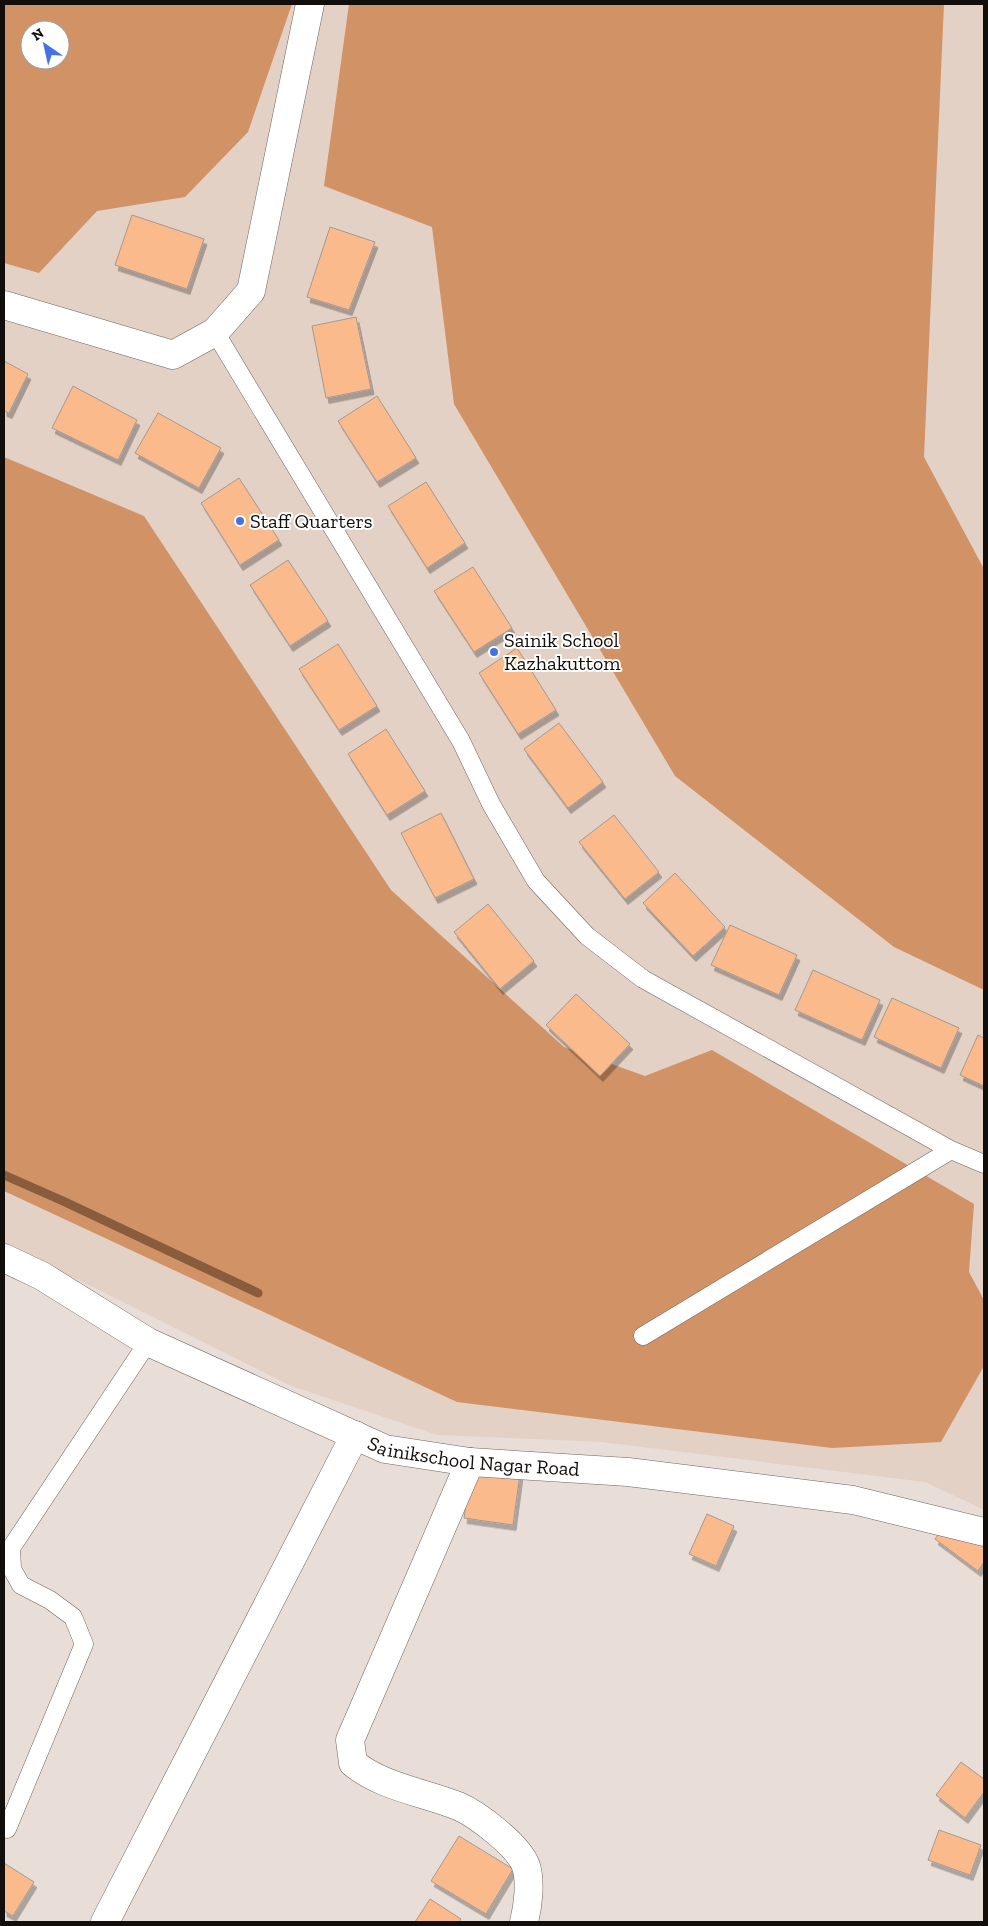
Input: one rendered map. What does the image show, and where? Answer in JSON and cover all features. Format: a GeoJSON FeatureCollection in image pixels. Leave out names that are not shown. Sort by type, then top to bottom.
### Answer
{"type":"FeatureCollection","features":[{"type":"Feature","properties":{"kind":"street"},"geometry":{"type":"LineString","coordinates":[[4,305],[173,355],[215,332],[251,291],[310,4]]}},
{"type":"Feature","properties":{"kind":"street","name":"Sainikschool Nagar Road"},"geometry":{"type":"LineString","coordinates":[[4,1258],[42,1276],[148,1342],[385,1449],[470,1462],[628,1472],[853,1500],[984,1532]]}},
{"type":"Feature","properties":{"kind":"street"},"geometry":{"type":"LineString","coordinates":[[105,1922],[355,1435]]}},
{"type":"Feature","properties":{"kind":"street"},"geometry":{"type":"LineString","coordinates":[[470,1462],[350,1740],[353,1763],[366,1774],[460,1807],[504,1836],[526,1865],[529,1901],[524,1922]]}},
{"type":"Feature","properties":{"kind":"lane"},"geometry":{"type":"LineString","coordinates":[[215,332],[461,741],[491,804],[536,882],[587,936],[642,979],[951,1150],[984,1164]]}},
{"type":"Feature","properties":{"kind":"lane"},"geometry":{"type":"LineString","coordinates":[[643,1336],[951,1150]]}},
{"type":"Feature","properties":{"kind":"lane"},"geometry":{"type":"LineString","coordinates":[[7,1829],[84,1644],[73,1617],[50,1600],[21,1585],[12,1569],[11,1548],[148,1342]]}},
{"type":"Feature","properties":{"kind":"shaded area","name":"Sainik School Kazhakuttom"},"geometry":{"type":"Polygon","coordinates":[[[4,4],[984,4],[984,1510],[925,1482],[601,1442],[437,1435],[291,1386],[4,1243],[4,4]]]}},
{"type":"Feature","properties":{"kind":"shaded area"},"geometry":{"type":"Polygon","coordinates":[[[4,4],[292,4],[248,132],[185,197],[97,211],[39,273],[4,263],[4,4]]]}},
{"type":"Feature","properties":{"kind":"shaded area"},"geometry":{"type":"Polygon","coordinates":[[[349,4],[944,4],[924,457],[984,569],[984,990],[894,947],[675,776],[454,404],[432,227],[324,186],[349,4]]]}},
{"type":"Feature","properties":{"kind":"shaded area"},"geometry":{"type":"Polygon","coordinates":[[[4,457],[144,516],[391,890],[564,1047],[645,1076],[712,1050],[974,1204],[969,1272],[984,1300],[984,1366],[941,1442],[832,1448],[457,1402],[4,1191],[4,457]]]}},
{"type":"Feature","properties":{"kind":"building"},"geometry":{"type":"Polygon","coordinates":[[[132,215],[204,239],[187,289],[115,265],[132,215]]]}},
{"type":"Feature","properties":{"kind":"building"},"geometry":{"type":"Polygon","coordinates":[[[330,227],[375,242],[349,310],[307,297],[330,227]]]}},
{"type":"Feature","properties":{"kind":"building"},"geometry":{"type":"Polygon","coordinates":[[[356,317],[371,389],[326,398],[312,326],[356,317]]]}},
{"type":"Feature","properties":{"kind":"building"},"geometry":{"type":"Polygon","coordinates":[[[4,361],[28,374],[9,413],[4,411],[4,361]]]}},
{"type":"Feature","properties":{"kind":"building"},"geometry":{"type":"Polygon","coordinates":[[[73,386],[137,420],[118,460],[52,428],[73,386]]]}},
{"type":"Feature","properties":{"kind":"building","name":"Staff Quarters"},"geometry":{"type":"Polygon","coordinates":[[[377,396],[416,458],[377,482],[338,421],[377,396]]]}},
{"type":"Feature","properties":{"kind":"building","name":"Staff Quarters"},"geometry":{"type":"Polygon","coordinates":[[[158,413],[221,448],[199,488],[135,453],[158,413]]]}},
{"type":"Feature","properties":{"kind":"building","name":"Staff Quarters"},"geometry":{"type":"Polygon","coordinates":[[[239,478],[279,540],[240,565],[201,503],[239,478]]]}},
{"type":"Feature","properties":{"kind":"building","name":"Staff Quarters"},"geometry":{"type":"Polygon","coordinates":[[[426,482],[465,543],[427,568],[388,506],[426,482]]]}},
{"type":"Feature","properties":{"kind":"building","name":"Staff Quarters"},"geometry":{"type":"Polygon","coordinates":[[[288,560],[328,621],[290,646],[250,585],[288,560]]]}},
{"type":"Feature","properties":{"kind":"building"},"geometry":{"type":"Polygon","coordinates":[[[473,567],[512,628],[474,652],[434,591],[473,567]]]}},
{"type":"Feature","properties":{"kind":"building"},"geometry":{"type":"Polygon","coordinates":[[[338,644],[377,706],[339,730],[299,669],[338,644]]]}},
{"type":"Feature","properties":{"kind":"building"},"geometry":{"type":"Polygon","coordinates":[[[517,648],[556,710],[518,734],[479,673],[517,648]]]}},
{"type":"Feature","properties":{"kind":"building"},"geometry":{"type":"Polygon","coordinates":[[[559,723],[603,782],[568,808],[524,749],[559,723]]]}},
{"type":"Feature","properties":{"kind":"building"},"geometry":{"type":"Polygon","coordinates":[[[386,729],[425,791],[387,815],[348,754],[386,729]]]}},
{"type":"Feature","properties":{"kind":"building"},"geometry":{"type":"Polygon","coordinates":[[[441,813],[474,879],[435,898],[401,833],[441,813]]]}},
{"type":"Feature","properties":{"kind":"building"},"geometry":{"type":"Polygon","coordinates":[[[614,815],[659,872],[625,899],[579,842],[614,815]]]}},
{"type":"Feature","properties":{"kind":"building"},"geometry":{"type":"Polygon","coordinates":[[[675,873],[725,927],[693,956],[643,903],[675,873]]]}},
{"type":"Feature","properties":{"kind":"building"},"geometry":{"type":"Polygon","coordinates":[[[488,904],[534,961],[500,989],[454,932],[488,904]]]}},
{"type":"Feature","properties":{"kind":"building"},"geometry":{"type":"Polygon","coordinates":[[[730,925],[797,955],[779,995],[711,965],[730,925]]]}},
{"type":"Feature","properties":{"kind":"building"},"geometry":{"type":"Polygon","coordinates":[[[813,970],[880,1000],[862,1040],[795,1010],[813,970]]]}},
{"type":"Feature","properties":{"kind":"building"},"geometry":{"type":"Polygon","coordinates":[[[576,994],[630,1044],[600,1076],[546,1025],[576,994]]]}},
{"type":"Feature","properties":{"kind":"building"},"geometry":{"type":"Polygon","coordinates":[[[892,998],[959,1028],[941,1068],[874,1037],[892,998]]]}},
{"type":"Feature","properties":{"kind":"building"},"geometry":{"type":"Polygon","coordinates":[[[978,1035],[984,1038],[984,1086],[960,1075],[978,1035]]]}},
{"type":"Feature","properties":{"kind":"building"},"geometry":{"type":"Polygon","coordinates":[[[471,1466],[520,1473],[513,1525],[464,1518],[471,1466]]]}},
{"type":"Feature","properties":{"kind":"building"},"geometry":{"type":"Polygon","coordinates":[[[955,1512],[984,1533],[984,1562],[978,1571],[935,1539],[955,1512]]]}},
{"type":"Feature","properties":{"kind":"building"},"geometry":{"type":"Polygon","coordinates":[[[707,1514],[734,1526],[716,1566],[689,1554],[707,1514]]]}},
{"type":"Feature","properties":{"kind":"building"},"geometry":{"type":"Polygon","coordinates":[[[961,1762],[984,1779],[984,1792],[965,1818],[936,1795],[961,1762]]]}},
{"type":"Feature","properties":{"kind":"building"},"geometry":{"type":"Polygon","coordinates":[[[939,1830],[981,1845],[970,1875],[928,1860],[939,1830]]]}},
{"type":"Feature","properties":{"kind":"building"},"geometry":{"type":"Polygon","coordinates":[[[459,1836],[513,1869],[486,1914],[431,1881],[459,1836]]]}},
{"type":"Feature","properties":{"kind":"building"},"geometry":{"type":"Polygon","coordinates":[[[4,1863],[34,1882],[13,1916],[4,1911],[4,1863]]]}},
{"type":"Feature","properties":{"kind":"building"},"geometry":{"type":"Polygon","coordinates":[[[430,1899],[461,1919],[459,1922],[415,1922],[430,1899]]]}},
{"type":"Feature","properties":{"kind":"waterway"},"geometry":{"type":"LineString","coordinates":[[4,1175],[258,1293]]}},
{"type":"Feature","properties":{"kind":"place","name":"Staff Quarters"},"geometry":{"type":"Point","coordinates":[240,521]}},
{"type":"Feature","properties":{"kind":"place","name":"Sainik School Kazhakuttom"},"geometry":{"type":"Point","coordinates":[494,652]}}]}
